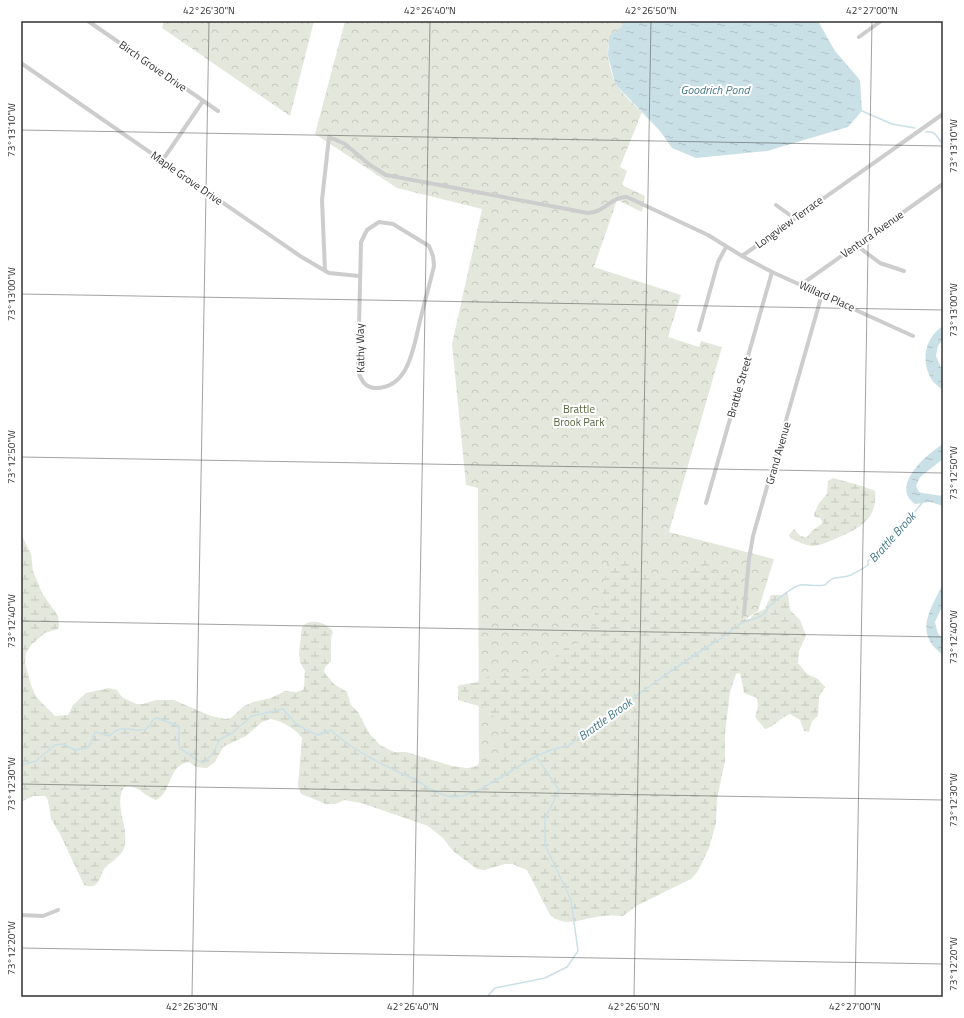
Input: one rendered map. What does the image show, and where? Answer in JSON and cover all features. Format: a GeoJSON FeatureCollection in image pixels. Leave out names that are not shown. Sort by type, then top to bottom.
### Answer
{"type":"FeatureCollection","features":[{"type":"Feature","properties":{"kind":"street","name":"Birch Grove Drive"},"geometry":{"type":"LineString","coordinates":[[88,21],[218,111]]}},
{"type":"Feature","properties":{"kind":"street"},"geometry":{"type":"LineString","coordinates":[[859,36],[881,21]]}},
{"type":"Feature","properties":{"kind":"street","name":"Maple Grove Drive"},"geometry":{"type":"LineString","coordinates":[[21,63],[283,244],[329,273],[359,276]]}},
{"type":"Feature","properties":{"kind":"street"},"geometry":{"type":"LineString","coordinates":[[162,161],[203,101]]}},
{"type":"Feature","properties":{"kind":"street","name":"Longview Terrace"},"geometry":{"type":"LineString","coordinates":[[742,256],[943,114]]}},
{"type":"Feature","properties":{"kind":"street"},"geometry":{"type":"LineString","coordinates":[[325,270],[322,200],[329,137],[345,144],[370,165],[380,171],[401,179],[432,182],[588,212],[600,210],[615,199],[625,196],[708,235],[742,256]]}},
{"type":"Feature","properties":{"kind":"street","name":"Ventura Avenue"},"geometry":{"type":"LineString","coordinates":[[802,284],[943,184]]}},
{"type":"Feature","properties":{"kind":"street"},"geometry":{"type":"LineString","coordinates":[[776,204],[794,218]]}},
{"type":"Feature","properties":{"kind":"street","name":"Kathy Way"},"geometry":{"type":"LineString","coordinates":[[379,222],[393,224],[429,246],[433,256],[434,266],[411,357],[395,382],[384,388],[367,386],[360,378],[358,371],[359,276],[361,242],[363,235],[372,225],[379,222]]}},
{"type":"Feature","properties":{"kind":"street"},"geometry":{"type":"LineString","coordinates":[[856,245],[880,263],[904,271]]}},
{"type":"Feature","properties":{"kind":"street"},"geometry":{"type":"LineString","coordinates":[[699,330],[718,262],[726,247]]}},
{"type":"Feature","properties":{"kind":"street","name":"Willard Place"},"geometry":{"type":"LineString","coordinates":[[742,256],[772,272],[802,284],[913,336]]}},
{"type":"Feature","properties":{"kind":"street","name":"Brattle Street"},"geometry":{"type":"LineString","coordinates":[[706,503],[772,272]]}},
{"type":"Feature","properties":{"kind":"street","name":"Grand Avenue"},"geometry":{"type":"LineString","coordinates":[[744,614],[749,559],[753,536],[822,294]]}},
{"type":"Feature","properties":{"kind":"street"},"geometry":{"type":"LineString","coordinates":[[21,915],[43,916],[58,910]]}},
{"type":"Feature","properties":{"kind":"green space"},"geometry":{"type":"Polygon","coordinates":[[[164,21],[314,21],[290,116],[162,28],[164,21]]]}},
{"type":"Feature","properties":{"kind":"green space","name":"Brattle Brook Park"},"geometry":{"type":"Polygon","coordinates":[[[345,21],[625,21],[612,36],[609,43],[608,52],[610,65],[618,87],[642,112],[620,167],[627,171],[622,185],[645,196],[642,212],[617,200],[594,267],[681,295],[668,337],[699,347],[701,341],[722,347],[669,532],[774,559],[758,611],[479,787],[478,488],[466,485],[452,344],[482,209],[397,188],[315,134],[345,21]]]}},
{"type":"Feature","properties":{"kind":"green space"},"geometry":{"type":"Polygon","coordinates":[[[833,478],[875,491],[875,501],[870,516],[859,527],[820,545],[811,546],[790,538],[789,535],[794,529],[799,535],[806,538],[812,531],[823,523],[820,518],[815,517],[814,514],[819,503],[827,494],[828,481],[833,478]]]}},
{"type":"Feature","properties":{"kind":"green space"},"geometry":{"type":"Polygon","coordinates":[[[21,534],[31,554],[33,571],[42,593],[58,616],[58,629],[45,633],[31,645],[26,653],[25,663],[36,697],[55,716],[68,715],[73,705],[86,693],[109,688],[117,690],[122,697],[136,704],[143,704],[156,700],[174,700],[211,716],[225,719],[231,718],[244,706],[253,702],[271,698],[285,691],[296,692],[303,690],[305,671],[300,662],[299,652],[302,627],[310,622],[319,622],[327,626],[333,632],[331,638],[331,661],[325,667],[324,672],[334,684],[347,692],[351,705],[358,712],[369,733],[380,745],[394,752],[406,752],[452,766],[467,768],[474,767],[487,759],[502,759],[509,755],[499,740],[501,729],[496,718],[482,707],[458,700],[458,686],[477,682],[496,673],[528,676],[542,674],[563,649],[582,641],[587,641],[590,629],[595,623],[595,613],[602,599],[607,565],[614,559],[622,558],[635,563],[657,576],[671,580],[688,569],[690,562],[712,560],[712,571],[721,574],[734,573],[738,578],[736,604],[739,616],[743,619],[750,619],[754,614],[765,609],[771,595],[782,595],[786,592],[788,594],[790,610],[800,620],[806,636],[799,651],[798,663],[807,674],[818,679],[825,687],[819,697],[818,716],[812,721],[809,732],[804,731],[800,720],[790,714],[765,729],[755,717],[758,706],[757,698],[744,693],[740,673],[736,674],[730,692],[725,734],[725,761],[717,799],[716,823],[709,848],[698,871],[691,879],[636,906],[623,916],[597,917],[569,922],[556,919],[550,915],[527,870],[512,864],[505,864],[484,870],[477,869],[453,851],[443,838],[428,826],[361,803],[344,800],[336,804],[326,804],[301,794],[298,786],[302,738],[296,731],[288,726],[271,719],[262,722],[246,736],[223,747],[215,762],[207,768],[196,767],[189,762],[182,764],[173,773],[165,791],[156,800],[134,787],[124,787],[120,802],[125,832],[124,848],[120,855],[105,868],[97,883],[92,886],[88,886],[84,885],[60,834],[51,819],[48,800],[45,796],[33,796],[21,802],[21,534]]]}},
{"type":"Feature","properties":{"kind":"water","name":"Goodrich Pond"},"geometry":{"type":"Polygon","coordinates":[[[625,21],[818,21],[835,51],[860,80],[862,111],[848,127],[767,151],[696,158],[672,148],[660,131],[615,83],[608,56],[609,36],[620,28],[625,21]]]}},
{"type":"Feature","properties":{"kind":"water"},"geometry":{"type":"Polygon","coordinates":[[[943,326],[943,339],[938,346],[936,356],[943,372],[943,391],[934,383],[928,373],[925,358],[928,343],[943,326]]]}},
{"type":"Feature","properties":{"kind":"water"},"geometry":{"type":"Polygon","coordinates":[[[943,444],[943,459],[920,477],[916,486],[919,492],[943,496],[943,506],[930,502],[915,504],[908,497],[906,488],[908,479],[921,462],[936,448],[943,444]]]}},
{"type":"Feature","properties":{"kind":"water"},"geometry":{"type":"Polygon","coordinates":[[[943,584],[943,605],[935,622],[938,634],[943,638],[943,655],[934,647],[926,630],[929,612],[943,584]]]}},
{"type":"Feature","properties":{"kind":"waterway"},"geometry":{"type":"LineString","coordinates":[[862,111],[892,124],[915,128]]}},
{"type":"Feature","properties":{"kind":"waterway"},"geometry":{"type":"LineString","coordinates":[[926,132],[934,133],[943,145]]}},
{"type":"Feature","properties":{"kind":"waterway"},"geometry":{"type":"LineString","coordinates":[[21,765],[36,761],[55,745],[63,744],[75,750],[87,748],[90,745],[95,732],[109,736],[120,729],[144,730],[148,728],[156,718],[179,726],[179,748],[200,762],[204,763],[213,753],[220,739],[232,733],[252,716],[283,709],[295,723],[310,732],[318,735],[331,730],[359,751],[436,792],[450,797],[465,795],[495,781],[542,754],[568,746],[664,676],[740,624],[764,614],[769,606],[793,588],[800,585],[825,585],[832,579],[851,575],[864,568],[868,565],[868,561],[877,554],[884,543],[908,520],[922,503]]}},
{"type":"Feature","properties":{"kind":"waterway","name":"Brattle Brook"},"geometry":{"type":"LineString","coordinates":[[487,997],[495,988],[545,978],[567,967],[578,951],[571,900],[545,845],[545,819],[559,790],[536,756]]}}]}
